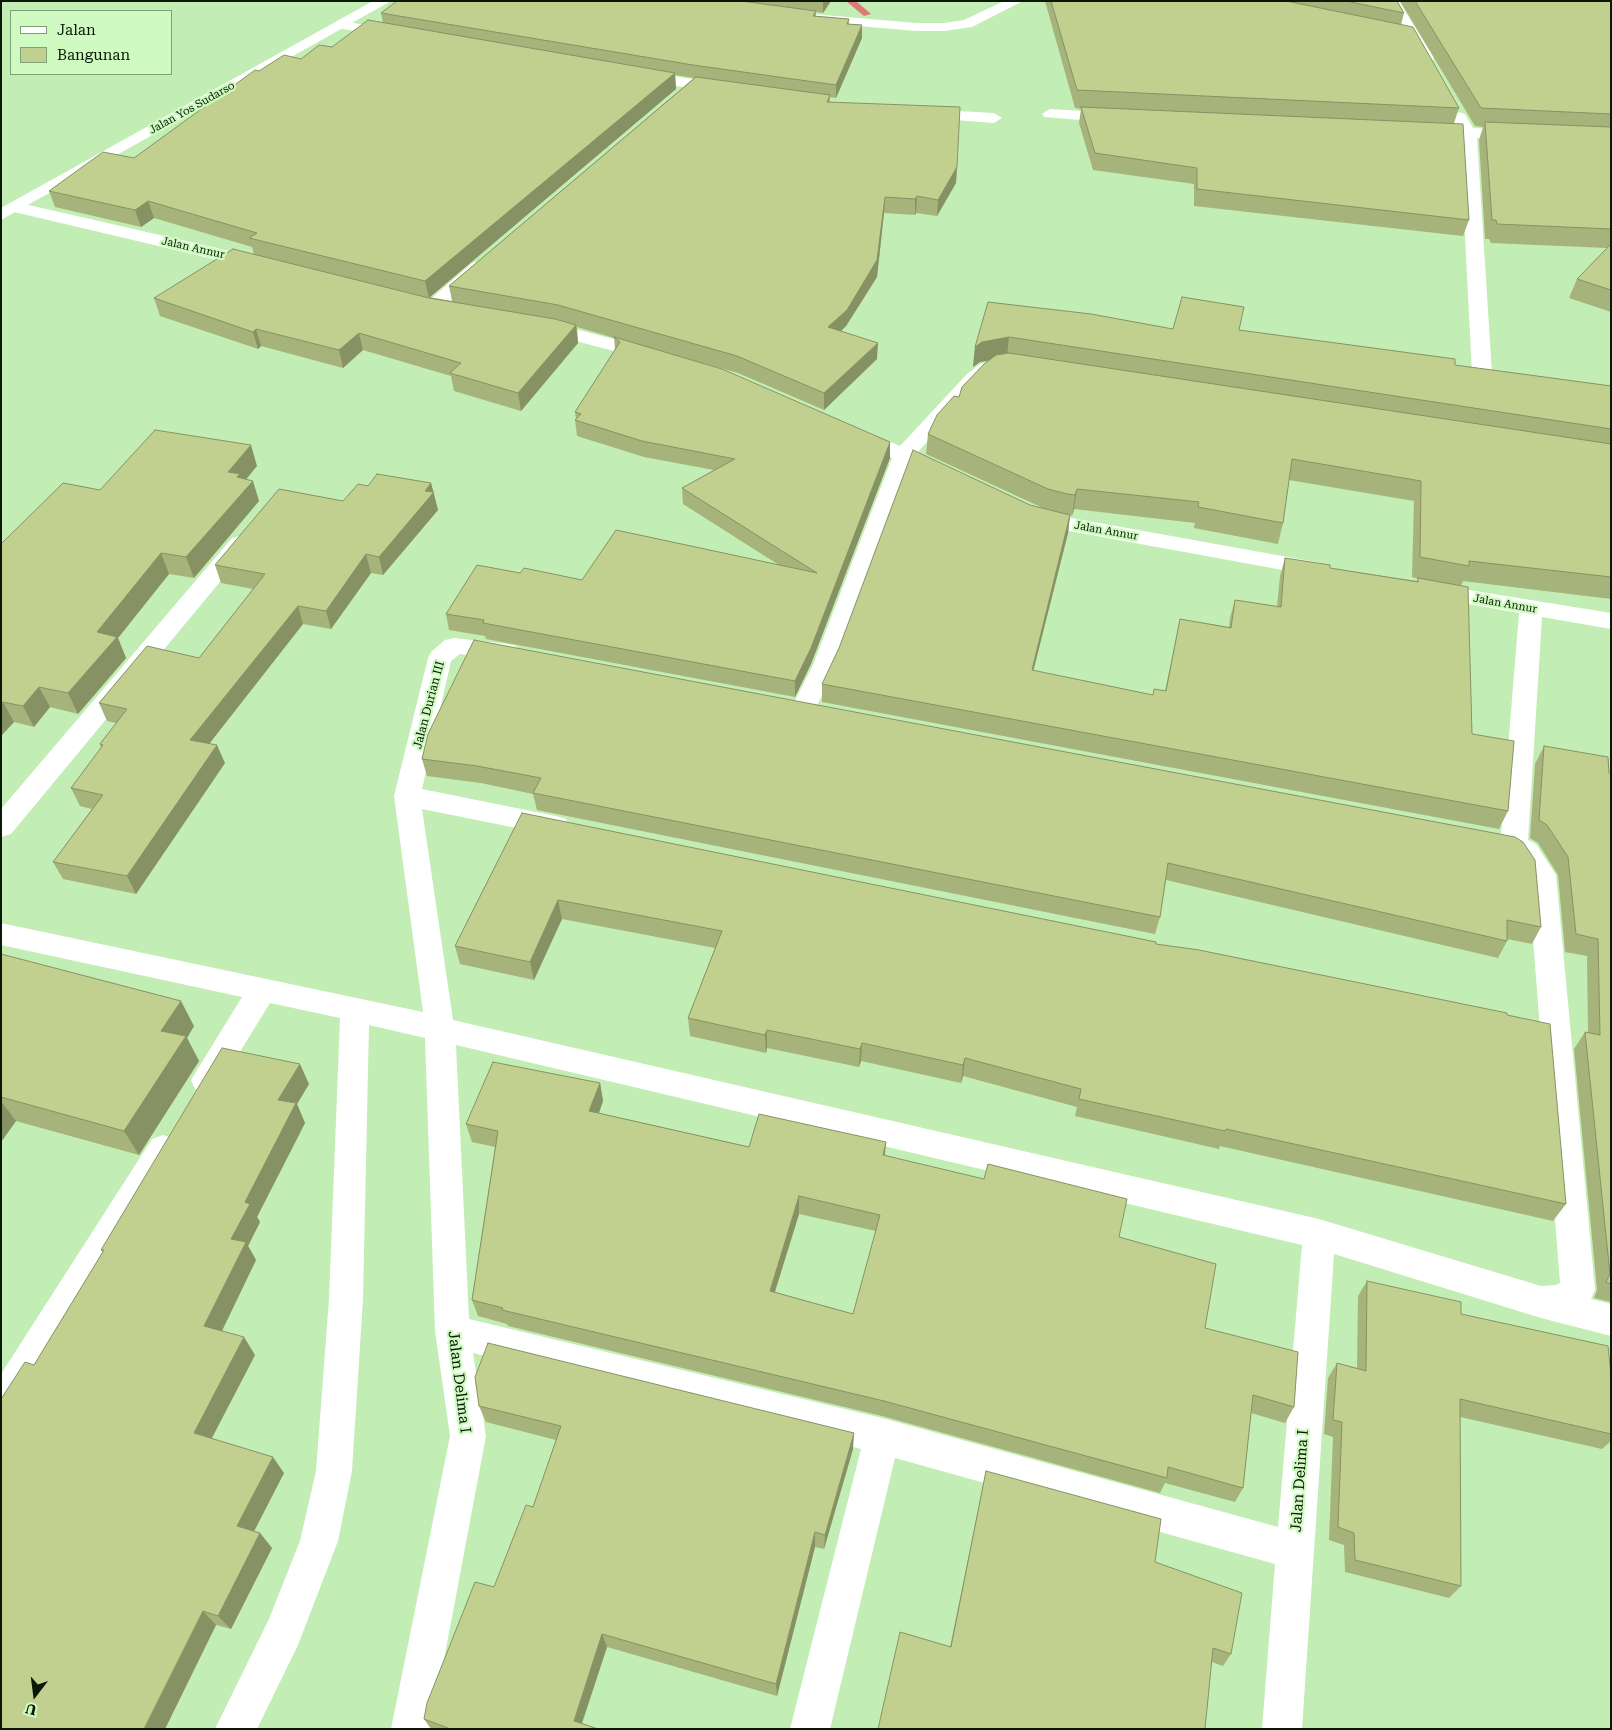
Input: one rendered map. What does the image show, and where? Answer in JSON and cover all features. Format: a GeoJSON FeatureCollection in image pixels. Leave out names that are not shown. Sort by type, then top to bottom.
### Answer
{"type":"FeatureCollection","features":[{"type":"Feature","properties":{"kind":"street","name":"Jalan Yos Sudarso"},"geometry":{"type":"LineString","coordinates":[[8,211],[384,1]]}},
{"type":"Feature","properties":{"kind":"street"},"geometry":{"type":"LineString","coordinates":[[799,16],[916,28],[944,27],[967,24],[1016,1]]}},
{"type":"Feature","properties":{"kind":"street"},"geometry":{"type":"LineString","coordinates":[[1392,1],[1435,74]]}},
{"type":"Feature","properties":{"kind":"street"},"geometry":{"type":"LineString","coordinates":[[342,24],[407,37]]}},
{"type":"Feature","properties":{"kind":"street"},"geometry":{"type":"LineString","coordinates":[[1397,36],[1416,40]]}},
{"type":"Feature","properties":{"kind":"street"},"geometry":{"type":"LineString","coordinates":[[626,74],[738,91]]}},
{"type":"Feature","properties":{"kind":"street"},"geometry":{"type":"LineString","coordinates":[[678,97],[693,85]]}},
{"type":"Feature","properties":{"kind":"street"},"geometry":{"type":"LineString","coordinates":[[1454,108],[1468,133],[1482,374]]}},
{"type":"Feature","properties":{"kind":"street"},"geometry":{"type":"LineString","coordinates":[[909,113],[994,118]]}},
{"type":"Feature","properties":{"kind":"street"},"geometry":{"type":"LineString","coordinates":[[1050,114],[1136,120]]}},
{"type":"Feature","properties":{"kind":"street"},"geometry":{"type":"LineString","coordinates":[[1410,131],[1537,136]]}},
{"type":"Feature","properties":{"kind":"street","name":"Jalan Annur"},"geometry":{"type":"LineString","coordinates":[[8,211],[280,269]]}},
{"type":"Feature","properties":{"kind":"street"},"geometry":{"type":"LineString","coordinates":[[462,312],[423,305],[492,256]]}},
{"type":"Feature","properties":{"kind":"street"},"geometry":{"type":"LineString","coordinates":[[521,323],[560,330],[669,361]]}},
{"type":"Feature","properties":{"kind":"street"},"geometry":{"type":"LineString","coordinates":[[833,713],[794,706],[825,665],[904,454],[974,378],[987,368],[1007,365]]}},
{"type":"Feature","properties":{"kind":"street"},"geometry":{"type":"LineString","coordinates":[[840,426],[904,454],[965,484]]}},
{"type":"Feature","properties":{"kind":"street","name":"Jalan Annur"},"geometry":{"type":"LineString","coordinates":[[1016,508],[1064,523],[1336,573]]}},
{"type":"Feature","properties":{"kind":"street"},"geometry":{"type":"LineString","coordinates":[[1,826],[251,529]]}},
{"type":"Feature","properties":{"kind":"street","name":"Jalan Annur"},"geometry":{"type":"LineString","coordinates":[[1414,587],[1531,609],[1611,620]]}},
{"type":"Feature","properties":{"kind":"street"},"geometry":{"type":"LineString","coordinates":[[1514,843],[1531,609]]}},
{"type":"Feature","properties":{"kind":"street","name":"Jalan Durian III"},"geometry":{"type":"LineString","coordinates":[[440,1030],[407,796],[440,658],[454,646],[476,647],[534,658]]}},
{"type":"Feature","properties":{"kind":"street"},"geometry":{"type":"LineString","coordinates":[[407,796],[582,832]]}},
{"type":"Feature","properties":{"kind":"street"},"geometry":{"type":"LineString","coordinates":[[1485,838],[1514,843],[1526,851],[1542,875],[1540,1026],[1578,1290],[1562,1299],[1541,1302]]}},
{"type":"Feature","properties":{"kind":"street"},"geometry":{"type":"LineString","coordinates":[[1,934],[355,1009],[1319,1234],[1541,1302],[1611,1320]]}},
{"type":"Feature","properties":{"kind":"street"},"geometry":{"type":"LineString","coordinates":[[1,1406],[262,990]]}},
{"type":"Feature","properties":{"kind":"street"},"geometry":{"type":"LineString","coordinates":[[235,1729],[284,1631],[320,1541],[334,1471],[346,1299],[355,1009]]}},
{"type":"Feature","properties":{"kind":"street","name":"Jalan Delima I"},"geometry":{"type":"LineString","coordinates":[[411,1729],[468,1436],[452,1331],[440,1030]]}},
{"type":"Feature","properties":{"kind":"street","name":"Jalan Delima I"},"geometry":{"type":"LineString","coordinates":[[1282,1729],[1319,1234]]}},
{"type":"Feature","properties":{"kind":"street"},"geometry":{"type":"LineString","coordinates":[[452,1331],[882,1436],[1295,1551]]}},
{"type":"Feature","properties":{"kind":"street"},"geometry":{"type":"LineString","coordinates":[[810,1729],[882,1436]]}},
{"type":"Feature","properties":{"kind":"building"},"geometry":{"type":"Polygon","coordinates":[[[397,1],[741,1],[816,11],[813,16],[849,19],[847,24],[862,25],[836,85],[693,65],[381,13],[397,1]]]}},
{"type":"Feature","properties":{"kind":"building"},"geometry":{"type":"Polygon","coordinates":[[[1051,1],[1286,1],[1413,27],[1459,108],[1077,90],[1051,1]]]}},
{"type":"Feature","properties":{"kind":"building"},"geometry":{"type":"Polygon","coordinates":[[[1346,1],[1397,1],[1404,13],[1346,1]]]}},
{"type":"Feature","properties":{"kind":"building"},"geometry":{"type":"Polygon","coordinates":[[[1415,1],[1611,1],[1611,114],[1481,108],[1415,1]]]}},
{"type":"Feature","properties":{"kind":"building"},"geometry":{"type":"Polygon","coordinates":[[[368,20],[675,73],[425,281],[249,238],[257,233],[148,201],[135,210],[49,191],[103,152],[134,158],[255,70],[259,71],[284,55],[301,59],[319,45],[332,47],[368,20]]]}},
{"type":"Feature","properties":{"kind":"building"},"geometry":{"type":"Polygon","coordinates":[[[696,77],[830,95],[827,102],[960,107],[957,167],[938,200],[917,196],[915,199],[885,197],[877,260],[847,310],[828,327],[878,343],[824,393],[737,356],[558,305],[449,286],[696,77]]]}},
{"type":"Feature","properties":{"kind":"building"},"geometry":{"type":"Polygon","coordinates":[[[1081,107],[1463,124],[1469,220],[1197,189],[1197,168],[1095,153],[1081,107]]]}},
{"type":"Feature","properties":{"kind":"building"},"geometry":{"type":"Polygon","coordinates":[[[1485,122],[1611,127],[1611,229],[1497,224],[1496,220],[1492,220],[1485,122]]]}},
{"type":"Feature","properties":{"kind":"building"},"geometry":{"type":"Polygon","coordinates":[[[1611,244],[1611,290],[1577,279],[1611,244]]]}},
{"type":"Feature","properties":{"kind":"building"},"geometry":{"type":"Polygon","coordinates":[[[233,249],[429,298],[555,319],[576,325],[518,393],[450,373],[461,363],[359,333],[339,350],[256,329],[253,332],[154,298],[233,249]]]}},
{"type":"Feature","properties":{"kind":"building"},"geometry":{"type":"Polygon","coordinates":[[[1182,297],[1244,307],[1239,330],[1455,359],[1455,365],[1611,386],[1611,429],[1009,337],[982,342],[975,347],[988,302],[1091,314],[1173,329],[1182,297]]]}},
{"type":"Feature","properties":{"kind":"building"},"geometry":{"type":"Polygon","coordinates":[[[614,337],[722,369],[890,442],[811,648],[795,681],[483,623],[484,620],[446,614],[477,565],[520,573],[524,568],[582,580],[616,530],[817,573],[682,488],[735,459],[642,441],[575,420],[581,414],[575,412],[620,342],[614,337]]]}},
{"type":"Feature","properties":{"kind":"building"},"geometry":{"type":"Polygon","coordinates":[[[1009,353],[1611,444],[1611,577],[1469,561],[1469,566],[1420,557],[1421,481],[1292,459],[1283,523],[1198,507],[1199,502],[1077,489],[1075,495],[1067,494],[1048,489],[928,434],[937,415],[954,396],[959,397],[962,387],[984,364],[996,355],[1009,353]]]}},
{"type":"Feature","properties":{"kind":"building"},"geometry":{"type":"Polygon","coordinates":[[[155,430],[251,445],[228,472],[240,474],[237,477],[253,481],[186,557],[161,553],[97,632],[117,637],[68,693],[39,687],[23,706],[1,703],[1,544],[63,483],[100,490],[155,430]]]}},
{"type":"Feature","properties":{"kind":"building"},"geometry":{"type":"Polygon","coordinates":[[[913,450],[1030,505],[1070,515],[1032,670],[1153,695],[1154,689],[1166,691],[1180,619],[1231,628],[1235,600],[1281,607],[1285,558],[1330,565],[1330,568],[1418,582],[1418,578],[1468,587],[1472,734],[1514,741],[1508,811],[822,684],[839,648],[913,450]]]}},
{"type":"Feature","properties":{"kind":"building"},"geometry":{"type":"Polygon","coordinates":[[[377,474],[431,483],[425,491],[434,492],[379,557],[366,554],[326,611],[298,606],[190,740],[217,745],[127,876],[53,862],[103,795],[71,788],[103,745],[100,744],[127,709],[99,703],[147,646],[199,658],[265,574],[215,565],[279,489],[343,501],[358,484],[368,486],[377,474]]]}},
{"type":"Feature","properties":{"kind":"building"},"geometry":{"type":"Polygon","coordinates":[[[474,640],[1515,837],[1523,842],[1535,860],[1541,927],[1507,920],[1507,941],[1168,863],[1160,917],[533,793],[541,778],[477,766],[422,759],[428,734],[474,640]]]}},
{"type":"Feature","properties":{"kind":"building"},"geometry":{"type":"Polygon","coordinates":[[[1544,746],[1608,757],[1609,773],[1611,773],[1611,1284],[1606,1282],[1610,1274],[1585,1032],[1600,1035],[1598,939],[1576,934],[1568,857],[1547,825],[1539,820],[1544,746]]]}},
{"type":"Feature","properties":{"kind":"building"},"geometry":{"type":"Polygon","coordinates":[[[522,813],[1156,942],[1156,944],[1199,950],[1507,1013],[1507,1015],[1550,1024],[1566,1204],[1226,1129],[1225,1131],[1079,1099],[1081,1089],[965,1058],[963,1065],[862,1043],[860,1049],[767,1030],[765,1035],[688,1018],[722,931],[558,900],[530,962],[455,946],[522,813]]]}},
{"type":"Feature","properties":{"kind":"building"},"geometry":{"type":"Polygon","coordinates":[[[1,954],[181,1001],[161,1031],[186,1036],[124,1131],[1,1097],[1,954]]]}},
{"type":"Feature","properties":{"kind":"building"},"geometry":{"type":"Polygon","coordinates":[[[222,1048],[300,1064],[278,1100],[296,1103],[245,1202],[250,1204],[231,1239],[246,1242],[204,1326],[244,1337],[194,1433],[273,1457],[237,1526],[260,1533],[218,1616],[203,1611],[144,1729],[1,1729],[1,1399],[25,1362],[34,1365],[104,1250],[101,1250],[222,1048]]]}},
{"type":"Feature","properties":{"kind":"building"},"geometry":{"type":"Polygon","coordinates":[[[493,1062],[600,1083],[589,1111],[749,1147],[759,1114],[886,1142],[883,1155],[984,1179],[988,1164],[1127,1199],[1119,1237],[1216,1264],[1205,1328],[1298,1352],[1294,1407],[1253,1395],[1243,1488],[1168,1467],[1167,1478],[884,1401],[502,1310],[503,1308],[472,1300],[498,1131],[466,1124],[493,1062]],[[799,1196],[770,1291],[853,1314],[880,1215],[799,1196]]]}},
{"type":"Feature","properties":{"kind":"building"},"geometry":{"type":"Polygon","coordinates":[[[1367,1281],[1461,1302],[1461,1314],[1608,1346],[1611,1375],[1611,1434],[1460,1399],[1461,1586],[1355,1560],[1354,1533],[1338,1527],[1342,1422],[1333,1420],[1337,1363],[1366,1371],[1367,1281]]]}},
{"type":"Feature","properties":{"kind":"building"},"geometry":{"type":"Polygon","coordinates":[[[488,1343],[854,1433],[825,1535],[815,1532],[776,1684],[602,1634],[574,1721],[598,1729],[448,1729],[424,1719],[427,1703],[475,1582],[494,1587],[526,1505],[533,1507],[561,1426],[479,1406],[475,1377],[488,1343]]]}},
{"type":"Feature","properties":{"kind":"building"},"geometry":{"type":"Polygon","coordinates":[[[986,1471],[1161,1519],[1155,1562],[1242,1593],[1231,1654],[1213,1648],[1205,1729],[878,1729],[900,1632],[951,1647],[986,1471]]]}},
{"type":"Feature","properties":{"kind":"waterway"},"geometry":{"type":"LineString","coordinates":[[850,1],[867,14]]}}]}
